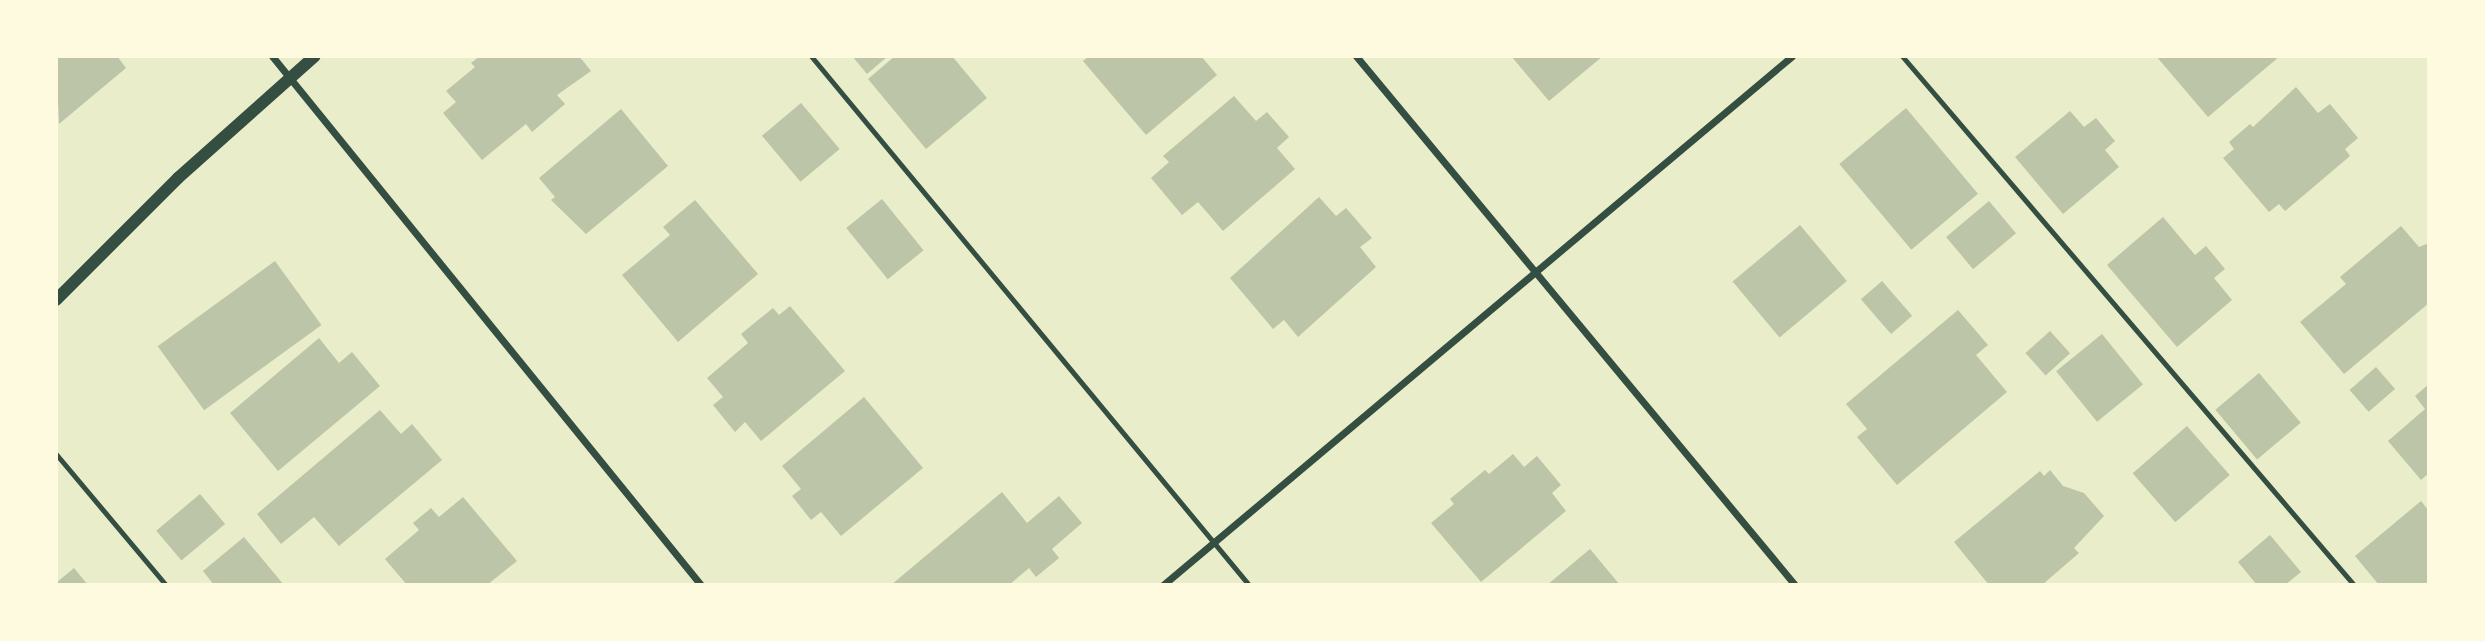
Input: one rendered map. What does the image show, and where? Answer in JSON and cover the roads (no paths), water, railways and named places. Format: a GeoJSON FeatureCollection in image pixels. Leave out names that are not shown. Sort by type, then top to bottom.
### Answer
{"type":"FeatureCollection","features":[{"type":"Feature","properties":{"kind":"street"},"geometry":{"type":"LineString","coordinates":[[272,56],[701,585]]}},
{"type":"Feature","properties":{"kind":"street"},"geometry":{"type":"LineString","coordinates":[[56,300],[178,178],[315,56]]}},
{"type":"Feature","properties":{"kind":"street"},"geometry":{"type":"LineString","coordinates":[[1356,56],[1795,585]]}},
{"type":"Feature","properties":{"kind":"street"},"geometry":{"type":"LineString","coordinates":[[1164,585],[1792,56]]}},
{"type":"Feature","properties":{"kind":"lane"},"geometry":{"type":"LineString","coordinates":[[811,56],[1249,585]]}},
{"type":"Feature","properties":{"kind":"lane"},"geometry":{"type":"LineString","coordinates":[[1902,56],[2354,585]]}},
{"type":"Feature","properties":{"kind":"lane"},"geometry":{"type":"LineString","coordinates":[[56,454],[166,585]]}}]}
